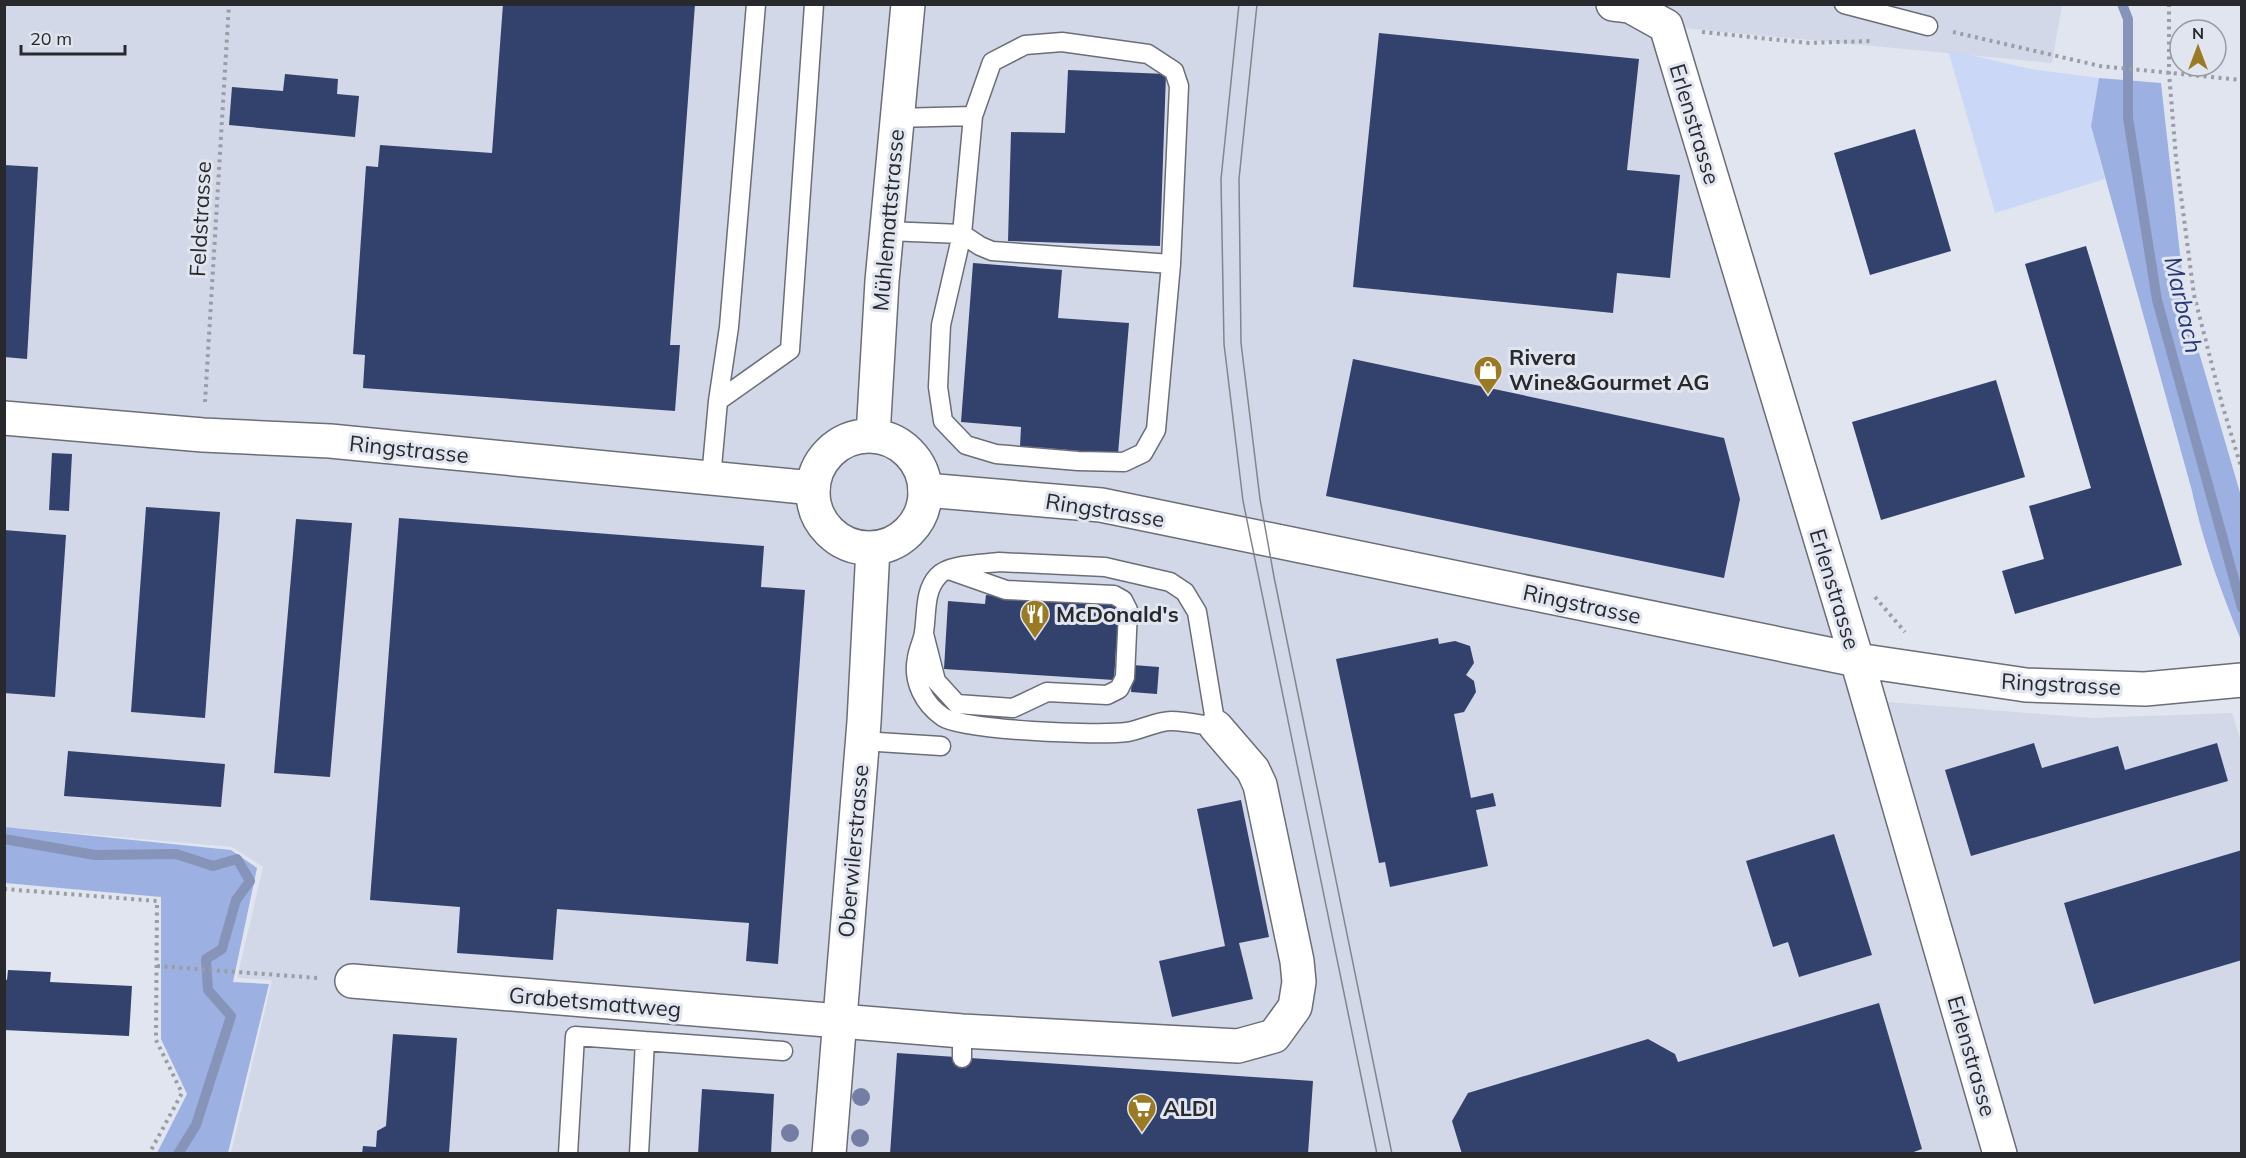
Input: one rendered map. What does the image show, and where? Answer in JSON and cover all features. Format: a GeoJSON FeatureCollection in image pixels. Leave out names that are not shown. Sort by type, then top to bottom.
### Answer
{"type":"FeatureCollection","features":[{"type":"Feature","properties":{"kind":"street","name":"Mühlemattstrasse"},"geometry":{"type":"LineString","coordinates":[[873,436],[886,231],[908,4]]}},
{"type":"Feature","properties":{"kind":"street"},"geometry":{"type":"LineString","coordinates":[[1612,4],[1666,15]]}},
{"type":"Feature","properties":{"kind":"street","name":"Erlenstrasse"},"geometry":{"type":"LineString","coordinates":[[1666,15],[2001,1154]]}},
{"type":"Feature","properties":{"kind":"street","name":"Ringstrasse"},"geometry":{"type":"LineString","coordinates":[[4,418],[203,435],[330,441],[813,488]]}},
{"type":"Feature","properties":{"kind":"street"},"geometry":{"type":"LineString","coordinates":[[873,436],[889,440],[904,448],[915,460],[922,474],[925,490],[924,504],[911,530],[900,539],[873,548],[854,546],[836,538],[823,524],[814,507],[813,488],[816,473],[832,449],[852,439],[873,436]]}},
{"type":"Feature","properties":{"kind":"street","name":"Ringstrasse"},"geometry":{"type":"LineString","coordinates":[[925,490],[1101,506],[1857,660],[2026,686],[2145,689],[2239,680]]}},
{"type":"Feature","properties":{"kind":"street","name":"Oberwilerstrasse"},"geometry":{"type":"LineString","coordinates":[[829,1154],[862,741],[873,548]]}},
{"type":"Feature","properties":{"kind":"street","name":"Grabetsmattweg"},"geometry":{"type":"LineString","coordinates":[[352,981],[612,1021],[838,1022],[962,1044],[1238,1046],[1274,1036],[1295,1007],[1299,982],[1297,961],[1260,785],[1253,770],[1216,727]]}},
{"type":"Feature","properties":{"kind":"lane"},"geometry":{"type":"LineString","coordinates":[[711,478],[718,401],[729,327],[756,4]]}},
{"type":"Feature","properties":{"kind":"lane"},"geometry":{"type":"LineString","coordinates":[[718,401],[790,350],[814,4]]}},
{"type":"Feature","properties":{"kind":"lane"},"geometry":{"type":"LineString","coordinates":[[1844,4],[1928,26]]}},
{"type":"Feature","properties":{"kind":"lane"},"geometry":{"type":"LineString","coordinates":[[1062,42],[1148,54],[1174,71],[1179,86],[1171,264],[1156,430],[1143,453],[1124,462],[1078,461],[996,454],[966,445],[943,421],[938,387],[941,325],[962,234],[973,116],[992,62],[1025,45],[1062,42]]}},
{"type":"Feature","properties":{"kind":"lane"},"geometry":{"type":"LineString","coordinates":[[896,118],[973,116]]}},
{"type":"Feature","properties":{"kind":"lane"},"geometry":{"type":"LineString","coordinates":[[886,231],[962,234],[992,251],[1171,264]]}},
{"type":"Feature","properties":{"kind":"lane"},"geometry":{"type":"LineString","coordinates":[[999,562],[1106,567],[1170,582],[1185,592],[1197,612],[1216,727],[1170,720],[1127,732],[1095,734],[975,726],[943,718],[922,696],[915,679],[916,659],[924,634],[926,606],[930,591],[938,576],[947,569],[999,562]]}},
{"type":"Feature","properties":{"kind":"lane"},"geometry":{"type":"LineString","coordinates":[[924,634],[936,681],[957,704],[1012,708],[1047,692],[1107,695],[1119,690],[1125,677],[1128,610],[1123,600],[1114,596],[1006,590],[947,569]]}},
{"type":"Feature","properties":{"kind":"lane"},"geometry":{"type":"LineString","coordinates":[[862,741],[942,746]]}},
{"type":"Feature","properties":{"kind":"lane"},"geometry":{"type":"LineString","coordinates":[[568,1154],[575,1036],[612,1021],[645,1041],[783,1051]]}},
{"type":"Feature","properties":{"kind":"lane"},"geometry":{"type":"LineString","coordinates":[[639,1154],[645,1041]]}},
{"type":"Feature","properties":{"kind":"path","name":"Feldstrasse"},"geometry":{"type":"LineString","coordinates":[[203,435],[229,4]]}},
{"type":"Feature","properties":{"kind":"path"},"geometry":{"type":"LineString","coordinates":[[2100,66],[2168,73]]}},
{"type":"Feature","properties":{"kind":"path"},"geometry":{"type":"LineString","coordinates":[[2169,78],[2176,158],[2194,295],[2241,470]]}},
{"type":"Feature","properties":{"kind":"path"},"geometry":{"type":"LineString","coordinates":[[2220,78],[2241,80]]}},
{"type":"Feature","properties":{"kind":"path"},"geometry":{"type":"LineString","coordinates":[[4,889],[158,901],[156,1040],[182,1093],[149,1154]]}},
{"type":"Feature","properties":{"kind":"path"},"geometry":{"type":"LineString","coordinates":[[157,966],[352,981]]}},
{"type":"Feature","properties":{"kind":"shaded area"},"geometry":{"type":"Polygon","coordinates":[[[4,5],[2062,5],[2052,63],[1652,25],[1851,699],[2091,718],[2232,713],[2242,745],[2241,1153],[231,1153],[272,980],[237,978],[263,867],[232,847],[5,827],[4,5]]]}},
{"type":"Feature","properties":{"kind":"shaded area"},"geometry":{"type":"Polygon","coordinates":[[[1948,50],[2031,69],[2099,78],[2091,126],[2105,179],[1995,213],[1948,50]]]}},
{"type":"Feature","properties":{"kind":"shaded area"},"geometry":{"type":"Polygon","coordinates":[[[2099,78],[2161,83],[2186,308],[2241,496],[2241,640],[2201,529],[2091,126],[2099,78]]]}},
{"type":"Feature","properties":{"kind":"shaded area"},"geometry":{"type":"Polygon","coordinates":[[[5,827],[231,850],[257,868],[233,982],[269,984],[228,1153],[157,1153],[187,1094],[161,1039],[161,897],[5,883],[5,827]]]}},
{"type":"Feature","properties":{"kind":"building"},"geometry":{"type":"Polygon","coordinates":[[[503,4],[695,4],[670,345],[680,345],[675,411],[363,388],[365,355],[353,354],[366,166],[378,167],[380,145],[492,153],[503,4]]]}},
{"type":"Feature","properties":{"kind":"building"},"geometry":{"type":"Polygon","coordinates":[[[1379,33],[1639,59],[1627,170],[1680,175],[1670,278],[1617,273],[1613,313],[1353,287],[1379,33]]]}},
{"type":"Feature","properties":{"kind":"building"},"geometry":{"type":"Polygon","coordinates":[[[1068,70],[1166,74],[1160,246],[1008,241],[1011,132],[1065,133],[1068,70]]]}},
{"type":"Feature","properties":{"kind":"building"},"geometry":{"type":"Polygon","coordinates":[[[285,74],[338,79],[337,94],[359,96],[355,137],[229,125],[232,87],[283,91],[285,74]]]}},
{"type":"Feature","properties":{"kind":"building"},"geometry":{"type":"Polygon","coordinates":[[[1915,129],[1951,251],[1870,275],[1834,153],[1915,129]]]}},
{"type":"Feature","properties":{"kind":"building"},"geometry":{"type":"Polygon","coordinates":[[[4,165],[38,167],[27,359],[4,357],[4,165]]]}},
{"type":"Feature","properties":{"kind":"building"},"geometry":{"type":"Polygon","coordinates":[[[2086,246],[2182,565],[2015,614],[2002,571],[2044,559],[2029,506],[2091,488],[2025,264],[2086,246]]]}},
{"type":"Feature","properties":{"kind":"building"},"geometry":{"type":"Polygon","coordinates":[[[973,263],[1062,270],[1058,318],[1129,323],[1118,454],[1020,446],[1021,427],[961,422],[973,263]]]}},
{"type":"Feature","properties":{"kind":"building"},"geometry":{"type":"Polygon","coordinates":[[[1353,359],[1724,438],[1740,499],[1724,578],[1326,496],[1353,359]]]}},
{"type":"Feature","properties":{"kind":"building"},"geometry":{"type":"Polygon","coordinates":[[[1996,380],[2025,477],[1881,520],[1852,422],[1996,380]]]}},
{"type":"Feature","properties":{"kind":"building"},"geometry":{"type":"Polygon","coordinates":[[[52,453],[72,454],[69,511],[49,510],[52,453]]]}},
{"type":"Feature","properties":{"kind":"building"},"geometry":{"type":"Polygon","coordinates":[[[146,507],[220,512],[205,718],[131,712],[146,507]]]}},
{"type":"Feature","properties":{"kind":"building"},"geometry":{"type":"Polygon","coordinates":[[[399,518],[764,546],[761,587],[805,590],[778,964],[746,961],[749,923],[557,909],[553,960],[457,953],[460,907],[370,900],[399,518]]]}},
{"type":"Feature","properties":{"kind":"building"},"geometry":{"type":"Polygon","coordinates":[[[296,519],[352,523],[330,777],[274,773],[296,519]]]}},
{"type":"Feature","properties":{"kind":"building"},"geometry":{"type":"Polygon","coordinates":[[[4,530],[66,535],[55,697],[4,693],[4,530]]]}},
{"type":"Feature","properties":{"kind":"building","name":"McDonald's"},"geometry":{"type":"Polygon","coordinates":[[[986,595],[1120,603],[1118,633],[1124,633],[1123,648],[1116,648],[1114,680],[944,669],[948,601],[985,604],[986,595]]]}},
{"type":"Feature","properties":{"kind":"building"},"geometry":{"type":"Polygon","coordinates":[[[1438,638],[1439,644],[1455,641],[1470,646],[1474,663],[1466,675],[1474,681],[1476,692],[1464,712],[1454,714],[1471,798],[1493,793],[1496,806],[1476,810],[1488,866],[1390,887],[1385,862],[1379,863],[1336,659],[1438,638]]]}},
{"type":"Feature","properties":{"kind":"building"},"geometry":{"type":"Polygon","coordinates":[[[1133,665],[1159,667],[1157,694],[1131,692],[1133,665]]]}},
{"type":"Feature","properties":{"kind":"building"},"geometry":{"type":"Polygon","coordinates":[[[2034,743],[2042,768],[2118,746],[2125,770],[2217,743],[2228,781],[1971,856],[1945,770],[2034,743]]]}},
{"type":"Feature","properties":{"kind":"building"},"geometry":{"type":"Polygon","coordinates":[[[68,751],[225,764],[221,807],[64,796],[68,751]]]}},
{"type":"Feature","properties":{"kind":"building"},"geometry":{"type":"Polygon","coordinates":[[[1241,800],[1269,937],[1239,943],[1253,999],[1172,1017],[1159,961],[1225,946],[1197,809],[1241,800]]]}},
{"type":"Feature","properties":{"kind":"building"},"geometry":{"type":"Polygon","coordinates":[[[1834,834],[1872,955],[1799,977],[1788,942],[1773,947],[1746,861],[1834,834]]]}},
{"type":"Feature","properties":{"kind":"building"},"geometry":{"type":"Polygon","coordinates":[[[2242,850],[2242,960],[2094,1004],[2064,903],[2242,850]]]}},
{"type":"Feature","properties":{"kind":"building"},"geometry":{"type":"Polygon","coordinates":[[[8,970],[51,972],[50,982],[132,986],[129,1036],[4,1030],[4,979],[7,980],[8,970]]]}},
{"type":"Feature","properties":{"kind":"building"},"geometry":{"type":"Polygon","coordinates":[[[1879,1003],[1922,1149],[1908,1154],[1462,1154],[1452,1121],[1468,1093],[1648,1039],[1675,1054],[1678,1062],[1879,1003]]]}},
{"type":"Feature","properties":{"kind":"building"},"geometry":{"type":"Polygon","coordinates":[[[393,1034],[457,1038],[449,1153],[362,1154],[363,1146],[376,1147],[377,1131],[386,1126],[393,1034]]]}},
{"type":"Feature","properties":{"kind":"building"},"geometry":{"type":"Polygon","coordinates":[[[897,1053],[1313,1081],[1308,1154],[890,1154],[897,1053]]]}},
{"type":"Feature","properties":{"kind":"building"},"geometry":{"type":"Polygon","coordinates":[[[702,1089],[774,1094],[771,1154],[698,1154],[702,1089]]]}},
{"type":"Feature","properties":{"kind":"waterway","name":"Marbach"},"geometry":{"type":"LineString","coordinates":[[2122,4],[2128,19],[2128,118],[2157,300],[2242,608]]}},
{"type":"Feature","properties":{"kind":"waterway"},"geometry":{"type":"LineString","coordinates":[[4,839],[95,855],[176,854],[213,866],[237,859],[250,881],[236,900],[222,949],[206,959],[208,990],[231,1016],[196,1125],[178,1154]]}},
{"type":"Feature","properties":{"kind":"tram line"},"geometry":{"type":"LineString","coordinates":[[1239,4],[1221,179],[1224,344],[1243,501],[1377,1154]]}},
{"type":"Feature","properties":{"kind":"tram line"},"geometry":{"type":"LineString","coordinates":[[1257,4],[1239,179],[1241,343],[1260,499],[1274,577],[1392,1154]]}},
{"type":"Feature","properties":{"kind":"place","name":"Rivera Wine&Gourmet AG"},"geometry":{"type":"Point","coordinates":[1488,396]}},
{"type":"Feature","properties":{"kind":"place","name":"McDonald's"},"geometry":{"type":"Point","coordinates":[1035,640]}},
{"type":"Feature","properties":{"kind":"place","name":"ALDI"},"geometry":{"type":"Point","coordinates":[1142,1134]}}]}
